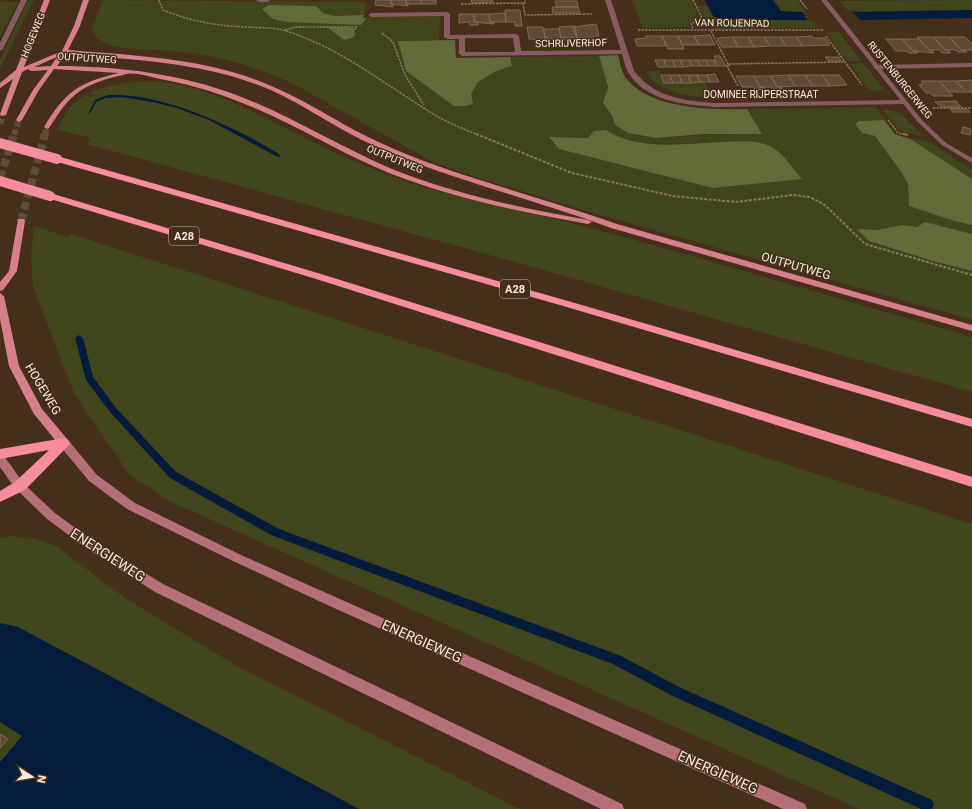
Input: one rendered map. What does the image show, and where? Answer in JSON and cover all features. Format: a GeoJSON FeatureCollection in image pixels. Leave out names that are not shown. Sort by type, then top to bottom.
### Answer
{"type":"FeatureCollection","features":[{"type":"Feature","properties":{"kind":"highway","name":"A28"},"geometry":{"type":"LineString","coordinates":[[0,143],[571,305],[972,423]]}},
{"type":"Feature","properties":{"kind":"highway","name":"A28"},"geometry":{"type":"LineString","coordinates":[[0,181],[317,276],[972,482]]}},
{"type":"Feature","properties":{"kind":"highway"},"geometry":{"type":"LineString","coordinates":[[0,454],[64,443]]}},
{"type":"Feature","properties":{"kind":"highway"},"geometry":{"type":"LineString","coordinates":[[0,497],[20,486],[64,443]]}},
{"type":"Feature","properties":{"kind":"main road","name":"HOGEWEG"},"geometry":{"type":"LineString","coordinates":[[3,116],[47,0]]}},
{"type":"Feature","properties":{"kind":"main road"},"geometry":{"type":"LineString","coordinates":[[19,120],[36,90],[64,52],[77,26],[86,0]]}},
{"type":"Feature","properties":{"kind":"main road","name":"OUTPUTWEG"},"geometry":{"type":"LineString","coordinates":[[19,71],[64,52],[178,62],[202,66],[253,81],[276,90],[364,138],[418,161],[477,182],[614,226],[972,328]]}},
{"type":"Feature","properties":{"kind":"main road","name":"OUTPUTWEG"},"geometry":{"type":"LineString","coordinates":[[19,71],[53,66],[133,72],[169,78],[236,97],[391,170],[445,189],[562,217],[614,226]]}},
{"type":"Feature","properties":{"kind":"main road","name":"HOGEWEG"},"geometry":{"type":"LineString","coordinates":[[0,86],[19,71]]}},
{"type":"Feature","properties":{"kind":"main road"},"geometry":{"type":"LineString","coordinates":[[47,127],[59,106],[69,95],[95,81],[133,72]]}},
{"type":"Feature","properties":{"kind":"main road"},"geometry":{"type":"LineString","coordinates":[[0,288],[13,271],[21,221]]}},
{"type":"Feature","properties":{"kind":"main road","name":"HOGEWEG"},"geometry":{"type":"LineString","coordinates":[[0,296],[14,366],[38,411],[64,443]]}},
{"type":"Feature","properties":{"kind":"main road","name":"ENERGIEWEG"},"geometry":{"type":"LineString","coordinates":[[64,443],[93,478],[131,506],[237,558],[331,601],[800,809]]}},
{"type":"Feature","properties":{"kind":"main road"},"geometry":{"type":"LineString","coordinates":[[0,459],[20,486]]}},
{"type":"Feature","properties":{"kind":"main road","name":"ENERGIEWEG"},"geometry":{"type":"LineString","coordinates":[[20,486],[57,521],[106,556],[159,588],[617,809]]}},
{"type":"Feature","properties":{"kind":"street","name":"HOGEWEG"},"geometry":{"type":"LineString","coordinates":[[0,48],[24,0]]}},
{"type":"Feature","properties":{"kind":"street"},"geometry":{"type":"LineString","coordinates":[[259,0],[268,0]]}},
{"type":"Feature","properties":{"kind":"street","name":"DOMINEE RIJPERSTRAAT"},"geometry":{"type":"LineString","coordinates":[[608,0],[631,71],[637,80],[644,86],[663,96],[702,105],[906,105]]}},
{"type":"Feature","properties":{"kind":"street","name":"RUSTENBURGERWEG"},"geometry":{"type":"LineString","coordinates":[[824,0],[919,120],[944,144],[972,161]]}},
{"type":"Feature","properties":{"kind":"street"},"geometry":{"type":"LineString","coordinates":[[371,15],[447,14],[447,37],[462,37]]}},
{"type":"Feature","properties":{"kind":"street","name":"SCHRIJVERHOF"},"geometry":{"type":"LineString","coordinates":[[518,53],[516,36],[462,37],[462,54],[625,52]]}},
{"type":"Feature","properties":{"kind":"street"},"geometry":{"type":"LineString","coordinates":[[874,64],[972,66]]}},
{"type":"Feature","properties":{"kind":"path"},"geometry":{"type":"LineString","coordinates":[[159,0],[163,10],[167,12],[208,23],[284,30],[296,27],[328,26],[376,28]]}},
{"type":"Feature","properties":{"kind":"path"},"geometry":{"type":"LineString","coordinates":[[525,0],[525,3],[523,3],[525,15],[613,15]]}},
{"type":"Feature","properties":{"kind":"path"},"geometry":{"type":"LineString","coordinates":[[693,0],[702,18],[691,24],[693,30]]}},
{"type":"Feature","properties":{"kind":"path"},"geometry":{"type":"LineString","coordinates":[[455,4],[523,3]]}},
{"type":"Feature","properties":{"kind":"path"},"geometry":{"type":"LineString","coordinates":[[371,15],[376,28],[393,42],[405,75],[424,106]]}},
{"type":"Feature","properties":{"kind":"path"},"geometry":{"type":"LineString","coordinates":[[284,30],[330,49],[443,119],[498,144],[572,173],[673,196],[718,201],[736,202],[792,195],[810,197],[825,205],[865,244],[972,275]]}},
{"type":"Feature","properties":{"kind":"path","name":"VAN ROIJENPAD"},"geometry":{"type":"LineString","coordinates":[[618,30],[847,30]]}},
{"type":"Feature","properties":{"kind":"path"},"geometry":{"type":"LineString","coordinates":[[711,31],[749,105]]}},
{"type":"Feature","properties":{"kind":"path"},"geometry":{"type":"LineString","coordinates":[[728,64],[874,64]]}},
{"type":"Feature","properties":{"kind":"path"},"geometry":{"type":"LineString","coordinates":[[906,105],[972,108]]}},
{"type":"Feature","properties":{"kind":"green space"},"geometry":{"type":"Polygon","coordinates":[[[28,0],[34,0],[0,69],[0,60],[28,0]]]}},
{"type":"Feature","properties":{"kind":"green space"},"geometry":{"type":"Polygon","coordinates":[[[103,0],[366,2],[364,15],[334,16],[323,13],[273,19],[440,16],[439,40],[398,41],[471,94],[475,86],[484,77],[492,72],[511,66],[510,57],[599,56],[608,87],[603,103],[614,122],[626,132],[647,137],[658,138],[762,134],[747,109],[876,107],[895,134],[884,120],[859,121],[862,133],[875,136],[901,172],[908,184],[909,206],[954,221],[972,225],[972,320],[586,211],[473,176],[433,162],[297,86],[255,68],[211,56],[119,47],[102,41],[96,37],[92,28],[103,0]],[[606,130],[594,131],[588,138],[550,137],[559,149],[741,141],[670,144],[648,143],[626,139],[606,130]]]}},
{"type":"Feature","properties":{"kind":"green space"},"geometry":{"type":"Polygon","coordinates":[[[632,0],[691,0],[699,18],[688,24],[690,27],[643,28],[632,0]]]}},
{"type":"Feature","properties":{"kind":"green space"},"geometry":{"type":"Polygon","coordinates":[[[773,0],[797,0],[806,12],[782,12],[773,0]]]}},
{"type":"Feature","properties":{"kind":"green space"},"geometry":{"type":"Polygon","coordinates":[[[972,0],[972,10],[868,12],[847,10],[840,1],[972,0]]]}},
{"type":"Feature","properties":{"kind":"green space"},"geometry":{"type":"Polygon","coordinates":[[[0,2],[18,2],[0,37],[0,2]]]}},
{"type":"Feature","properties":{"kind":"green space"},"geometry":{"type":"Polygon","coordinates":[[[269,5],[316,6],[323,13],[334,16],[364,15],[363,18],[366,18],[361,25],[287,22],[273,19],[262,9],[269,5]]]}},
{"type":"Feature","properties":{"kind":"green space"},"geometry":{"type":"Polygon","coordinates":[[[698,6],[708,6],[716,18],[812,21],[818,28],[712,29],[711,27],[695,27],[693,25],[704,18],[698,6]]]}},
{"type":"Feature","properties":{"kind":"green space"},"geometry":{"type":"Polygon","coordinates":[[[327,27],[357,28],[354,32],[356,34],[352,38],[344,40],[327,27]]]}},
{"type":"Feature","properties":{"kind":"green space"},"geometry":{"type":"Polygon","coordinates":[[[826,32],[839,32],[861,61],[847,61],[826,32]]]}},
{"type":"Feature","properties":{"kind":"green space"},"geometry":{"type":"Polygon","coordinates":[[[455,40],[456,58],[510,57],[512,66],[496,71],[478,82],[471,94],[473,104],[465,106],[454,106],[406,71],[398,41],[455,40]]]}},
{"type":"Feature","properties":{"kind":"green space"},"geometry":{"type":"Polygon","coordinates":[[[618,55],[624,76],[636,88],[650,96],[665,102],[682,106],[717,109],[747,109],[762,134],[704,134],[656,138],[628,133],[615,125],[612,116],[603,103],[608,87],[599,56],[618,55]]]}},
{"type":"Feature","properties":{"kind":"green space"},"geometry":{"type":"Polygon","coordinates":[[[863,63],[884,90],[870,91],[850,64],[863,63]]]}},
{"type":"Feature","properties":{"kind":"green space"},"geometry":{"type":"Polygon","coordinates":[[[646,71],[660,71],[664,83],[705,82],[712,98],[685,95],[666,89],[657,84],[646,71]]]}},
{"type":"Feature","properties":{"kind":"green space"},"geometry":{"type":"Polygon","coordinates":[[[144,81],[190,87],[213,94],[256,113],[341,155],[408,182],[642,242],[972,337],[972,392],[544,270],[87,144],[91,138],[57,130],[70,107],[86,94],[91,98],[95,95],[88,93],[109,86],[144,81]]]}},
{"type":"Feature","properties":{"kind":"green space"},"geometry":{"type":"Polygon","coordinates":[[[882,108],[900,113],[924,137],[899,131],[882,108]]]}},
{"type":"Feature","properties":{"kind":"green space"},"geometry":{"type":"Polygon","coordinates":[[[884,120],[895,134],[912,140],[972,179],[972,225],[954,221],[909,206],[908,184],[901,172],[875,136],[862,133],[855,124],[859,121],[884,120]]]}},
{"type":"Feature","properties":{"kind":"green space"},"geometry":{"type":"Polygon","coordinates":[[[606,130],[619,137],[648,144],[664,145],[745,141],[758,142],[770,146],[779,153],[802,179],[713,188],[559,149],[549,137],[588,138],[594,131],[606,130]]]}},
{"type":"Feature","properties":{"kind":"green space"},"geometry":{"type":"Polygon","coordinates":[[[900,136],[930,142],[972,170],[972,179],[912,140],[900,136]]]}},
{"type":"Feature","properties":{"kind":"green space"},"geometry":{"type":"Polygon","coordinates":[[[925,222],[972,234],[972,271],[933,261],[869,241],[857,229],[877,230],[903,225],[917,227],[925,222]]]}},
{"type":"Feature","properties":{"kind":"green space"},"geometry":{"type":"Polygon","coordinates":[[[34,226],[68,237],[71,234],[972,524],[972,809],[859,809],[169,501],[128,473],[74,393],[33,287],[31,258],[34,226]]]}},
{"type":"Feature","properties":{"kind":"green space"},"geometry":{"type":"Polygon","coordinates":[[[10,536],[36,539],[56,546],[125,598],[242,669],[520,809],[0,809],[0,538],[10,536]]]}},
{"type":"Feature","properties":{"kind":"water"},"geometry":{"type":"Polygon","coordinates":[[[705,0],[773,0],[781,11],[802,12],[807,20],[722,20],[713,16],[705,0]]]}},
{"type":"Feature","properties":{"kind":"water"},"geometry":{"type":"Polygon","coordinates":[[[972,10],[972,18],[860,20],[853,12],[972,10]]]}},
{"type":"Feature","properties":{"kind":"water"},"geometry":{"type":"Polygon","coordinates":[[[108,95],[127,95],[146,98],[184,108],[221,123],[255,140],[281,156],[278,157],[209,120],[177,108],[153,102],[121,97],[105,98],[96,102],[88,114],[95,100],[108,95]]]}},
{"type":"Feature","properties":{"kind":"water"},"geometry":{"type":"Polygon","coordinates":[[[0,623],[18,627],[359,809],[0,809],[0,762],[22,736],[0,722],[0,623]]]}},
{"type":"Feature","properties":{"kind":"building"},"geometry":{"type":"Polygon","coordinates":[[[376,0],[391,0],[393,7],[375,5],[376,0]]]}},
{"type":"Feature","properties":{"kind":"building"},"geometry":{"type":"Polygon","coordinates":[[[391,0],[406,0],[406,4],[408,4],[408,6],[391,4],[391,0]]]}},
{"type":"Feature","properties":{"kind":"building"},"geometry":{"type":"Polygon","coordinates":[[[406,0],[421,0],[421,4],[406,4],[406,0]]]}},
{"type":"Feature","properties":{"kind":"building"},"geometry":{"type":"Polygon","coordinates":[[[421,0],[436,0],[436,4],[421,4],[421,0]]]}},
{"type":"Feature","properties":{"kind":"building"},"geometry":{"type":"Polygon","coordinates":[[[471,0],[493,0],[493,2],[472,3],[471,0]]]}},
{"type":"Feature","properties":{"kind":"building"},"geometry":{"type":"Polygon","coordinates":[[[555,1],[577,1],[578,7],[557,7],[555,1]]]}},
{"type":"Feature","properties":{"kind":"building"},"geometry":{"type":"Polygon","coordinates":[[[552,7],[578,7],[580,13],[553,13],[552,7]]]}},
{"type":"Feature","properties":{"kind":"building"},"geometry":{"type":"Polygon","coordinates":[[[505,10],[520,10],[522,26],[515,26],[515,22],[506,22],[505,10]]]}},
{"type":"Feature","properties":{"kind":"building"},"geometry":{"type":"Polygon","coordinates":[[[505,13],[506,22],[490,22],[489,14],[505,13]]]}},
{"type":"Feature","properties":{"kind":"building"},"geometry":{"type":"Polygon","coordinates":[[[459,14],[474,14],[474,22],[478,22],[478,25],[470,25],[469,22],[459,23],[459,14]]]}},
{"type":"Feature","properties":{"kind":"building"},"geometry":{"type":"Polygon","coordinates":[[[474,14],[489,14],[490,22],[494,22],[494,24],[474,22],[474,14]]]}},
{"type":"Feature","properties":{"kind":"building"},"geometry":{"type":"Polygon","coordinates":[[[596,24],[599,36],[593,36],[596,46],[589,46],[587,38],[577,38],[573,27],[596,24]]]}},
{"type":"Feature","properties":{"kind":"building"},"geometry":{"type":"Polygon","coordinates":[[[575,26],[577,38],[561,38],[559,27],[575,26]]]}},
{"type":"Feature","properties":{"kind":"building"},"geometry":{"type":"Polygon","coordinates":[[[527,27],[543,27],[545,38],[548,38],[549,40],[529,39],[527,27]]]}},
{"type":"Feature","properties":{"kind":"building"},"geometry":{"type":"Polygon","coordinates":[[[544,29],[559,29],[561,38],[564,38],[565,40],[545,38],[544,29]]]}},
{"type":"Feature","properties":{"kind":"building"},"geometry":{"type":"Polygon","coordinates":[[[710,35],[715,45],[699,45],[694,36],[710,35]]]}},
{"type":"Feature","properties":{"kind":"building"},"geometry":{"type":"Polygon","coordinates":[[[646,36],[662,36],[666,46],[637,46],[635,39],[647,38],[646,36]]]}},
{"type":"Feature","properties":{"kind":"building"},"geometry":{"type":"Polygon","coordinates":[[[662,36],[678,36],[684,49],[668,49],[662,36]]]}},
{"type":"Feature","properties":{"kind":"building"},"geometry":{"type":"Polygon","coordinates":[[[678,36],[694,36],[699,45],[683,45],[678,36]]]}},
{"type":"Feature","properties":{"kind":"building"},"geometry":{"type":"Polygon","coordinates":[[[812,36],[814,38],[825,38],[830,45],[803,46],[796,37],[812,36]]]}},
{"type":"Feature","properties":{"kind":"building"},"geometry":{"type":"Polygon","coordinates":[[[733,37],[738,47],[722,47],[717,38],[733,37]]]}},
{"type":"Feature","properties":{"kind":"building"},"geometry":{"type":"Polygon","coordinates":[[[733,37],[748,37],[754,47],[738,47],[733,37]]]}},
{"type":"Feature","properties":{"kind":"building"},"geometry":{"type":"Polygon","coordinates":[[[748,37],[764,37],[770,46],[754,47],[748,37]]]}},
{"type":"Feature","properties":{"kind":"building"},"geometry":{"type":"Polygon","coordinates":[[[764,37],[780,37],[786,46],[770,46],[764,37]]]}},
{"type":"Feature","properties":{"kind":"building"},"geometry":{"type":"Polygon","coordinates":[[[780,37],[796,37],[803,46],[786,46],[780,37]]]}},
{"type":"Feature","properties":{"kind":"building"},"geometry":{"type":"Polygon","coordinates":[[[917,37],[933,37],[945,50],[948,50],[951,53],[942,53],[940,50],[929,50],[917,37]]]}},
{"type":"Feature","properties":{"kind":"building"},"geometry":{"type":"Polygon","coordinates":[[[933,37],[949,37],[961,50],[965,50],[967,52],[945,50],[933,37]]]}},
{"type":"Feature","properties":{"kind":"building"},"geometry":{"type":"Polygon","coordinates":[[[949,37],[965,37],[972,44],[972,50],[961,50],[949,37]]]}},
{"type":"Feature","properties":{"kind":"building"},"geometry":{"type":"Polygon","coordinates":[[[886,39],[902,39],[913,51],[918,53],[896,51],[886,39]]]}},
{"type":"Feature","properties":{"kind":"building"},"geometry":{"type":"Polygon","coordinates":[[[902,39],[918,39],[934,53],[913,51],[902,39]]]}},
{"type":"Feature","properties":{"kind":"building"},"geometry":{"type":"Polygon","coordinates":[[[714,56],[720,56],[726,66],[718,66],[714,60],[716,59],[714,56]]]}},
{"type":"Feature","properties":{"kind":"building"},"geometry":{"type":"Polygon","coordinates":[[[825,57],[839,57],[841,61],[828,61],[825,57]]]}},
{"type":"Feature","properties":{"kind":"building"},"geometry":{"type":"Polygon","coordinates":[[[655,60],[664,60],[666,67],[658,67],[655,60]]]}},
{"type":"Feature","properties":{"kind":"building"},"geometry":{"type":"Polygon","coordinates":[[[664,60],[673,60],[675,67],[666,67],[664,60]]]}},
{"type":"Feature","properties":{"kind":"building"},"geometry":{"type":"Polygon","coordinates":[[[673,60],[680,60],[683,67],[675,67],[673,60]]]}},
{"type":"Feature","properties":{"kind":"building"},"geometry":{"type":"Polygon","coordinates":[[[680,60],[689,60],[692,66],[683,67],[680,60]]]}},
{"type":"Feature","properties":{"kind":"building"},"geometry":{"type":"Polygon","coordinates":[[[689,60],[697,60],[700,66],[692,66],[689,60]]]}},
{"type":"Feature","properties":{"kind":"building"},"geometry":{"type":"Polygon","coordinates":[[[697,60],[706,60],[709,66],[700,66],[697,60]]]}},
{"type":"Feature","properties":{"kind":"building"},"geometry":{"type":"Polygon","coordinates":[[[706,60],[714,60],[718,66],[709,66],[706,60]]]}},
{"type":"Feature","properties":{"kind":"building"},"geometry":{"type":"Polygon","coordinates":[[[715,74],[719,82],[710,82],[707,75],[715,74]]]}},
{"type":"Feature","properties":{"kind":"building"},"geometry":{"type":"Polygon","coordinates":[[[661,75],[670,75],[673,83],[664,83],[661,75]]]}},
{"type":"Feature","properties":{"kind":"building"},"geometry":{"type":"Polygon","coordinates":[[[670,75],[679,75],[682,83],[673,83],[670,75]]]}},
{"type":"Feature","properties":{"kind":"building"},"geometry":{"type":"Polygon","coordinates":[[[679,75],[688,75],[691,83],[682,83],[679,75]]]}},
{"type":"Feature","properties":{"kind":"building"},"geometry":{"type":"Polygon","coordinates":[[[688,75],[697,75],[700,82],[691,83],[688,75]]]}},
{"type":"Feature","properties":{"kind":"building"},"geometry":{"type":"Polygon","coordinates":[[[697,75],[707,75],[710,82],[700,82],[697,75]]]}},
{"type":"Feature","properties":{"kind":"building"},"geometry":{"type":"Polygon","coordinates":[[[788,75],[805,75],[813,86],[795,86],[788,75]]]}},
{"type":"Feature","properties":{"kind":"building"},"geometry":{"type":"Polygon","coordinates":[[[788,75],[795,86],[777,87],[771,76],[788,75]]]}},
{"type":"Feature","properties":{"kind":"building"},"geometry":{"type":"Polygon","coordinates":[[[805,75],[822,75],[830,86],[813,86],[805,75]]]}},
{"type":"Feature","properties":{"kind":"building"},"geometry":{"type":"Polygon","coordinates":[[[822,75],[839,75],[847,85],[830,86],[822,75]]]}},
{"type":"Feature","properties":{"kind":"building"},"geometry":{"type":"Polygon","coordinates":[[[736,76],[754,76],[760,87],[765,89],[755,90],[754,87],[742,87],[736,76]]]}},
{"type":"Feature","properties":{"kind":"building"},"geometry":{"type":"Polygon","coordinates":[[[754,76],[771,76],[777,87],[781,86],[782,89],[760,87],[754,76]]]}},
{"type":"Feature","properties":{"kind":"building"},"geometry":{"type":"Polygon","coordinates":[[[972,80],[972,92],[966,92],[956,81],[972,80]]]}},
{"type":"Feature","properties":{"kind":"building"},"geometry":{"type":"Polygon","coordinates":[[[921,81],[939,81],[953,96],[933,96],[930,93],[926,93],[919,85],[923,84],[921,81]]]}},
{"type":"Feature","properties":{"kind":"building"},"geometry":{"type":"Polygon","coordinates":[[[939,81],[956,81],[966,92],[949,92],[939,81]]]}},
{"type":"Feature","properties":{"kind":"building"},"geometry":{"type":"Polygon","coordinates":[[[956,101],[961,107],[941,107],[935,102],[956,101]]]}},
{"type":"Feature","properties":{"kind":"building"},"geometry":{"type":"Polygon","coordinates":[[[950,109],[967,109],[970,112],[953,112],[950,109]]]}},
{"type":"Feature","properties":{"kind":"building"},"geometry":{"type":"Polygon","coordinates":[[[963,127],[971,129],[970,135],[961,133],[963,127]]]}},
{"type":"Feature","properties":{"kind":"building"},"geometry":{"type":"Polygon","coordinates":[[[0,734],[8,739],[0,748],[0,734]]]}},
{"type":"Feature","properties":{"kind":"waterway"},"geometry":{"type":"LineString","coordinates":[[79,338],[89,378],[113,410],[173,475],[275,532],[617,660],[675,691],[927,805]]}},
{"type":"Feature","properties":{"kind":"tunnel"},"geometry":{"type":"LineString","coordinates":[[0,124],[3,115]]}},
{"type":"Feature","properties":{"kind":"tunnel"},"geometry":{"type":"LineString","coordinates":[[14,135],[19,120]]}},
{"type":"Feature","properties":{"kind":"tunnel"},"geometry":{"type":"LineString","coordinates":[[45,135],[47,127]]}},
{"type":"Feature","properties":{"kind":"tunnel"},"geometry":{"type":"LineString","coordinates":[[0,178],[14,134]]}},
{"type":"Feature","properties":{"kind":"tunnel"},"geometry":{"type":"LineString","coordinates":[[21,221],[45,134]]}}]}
